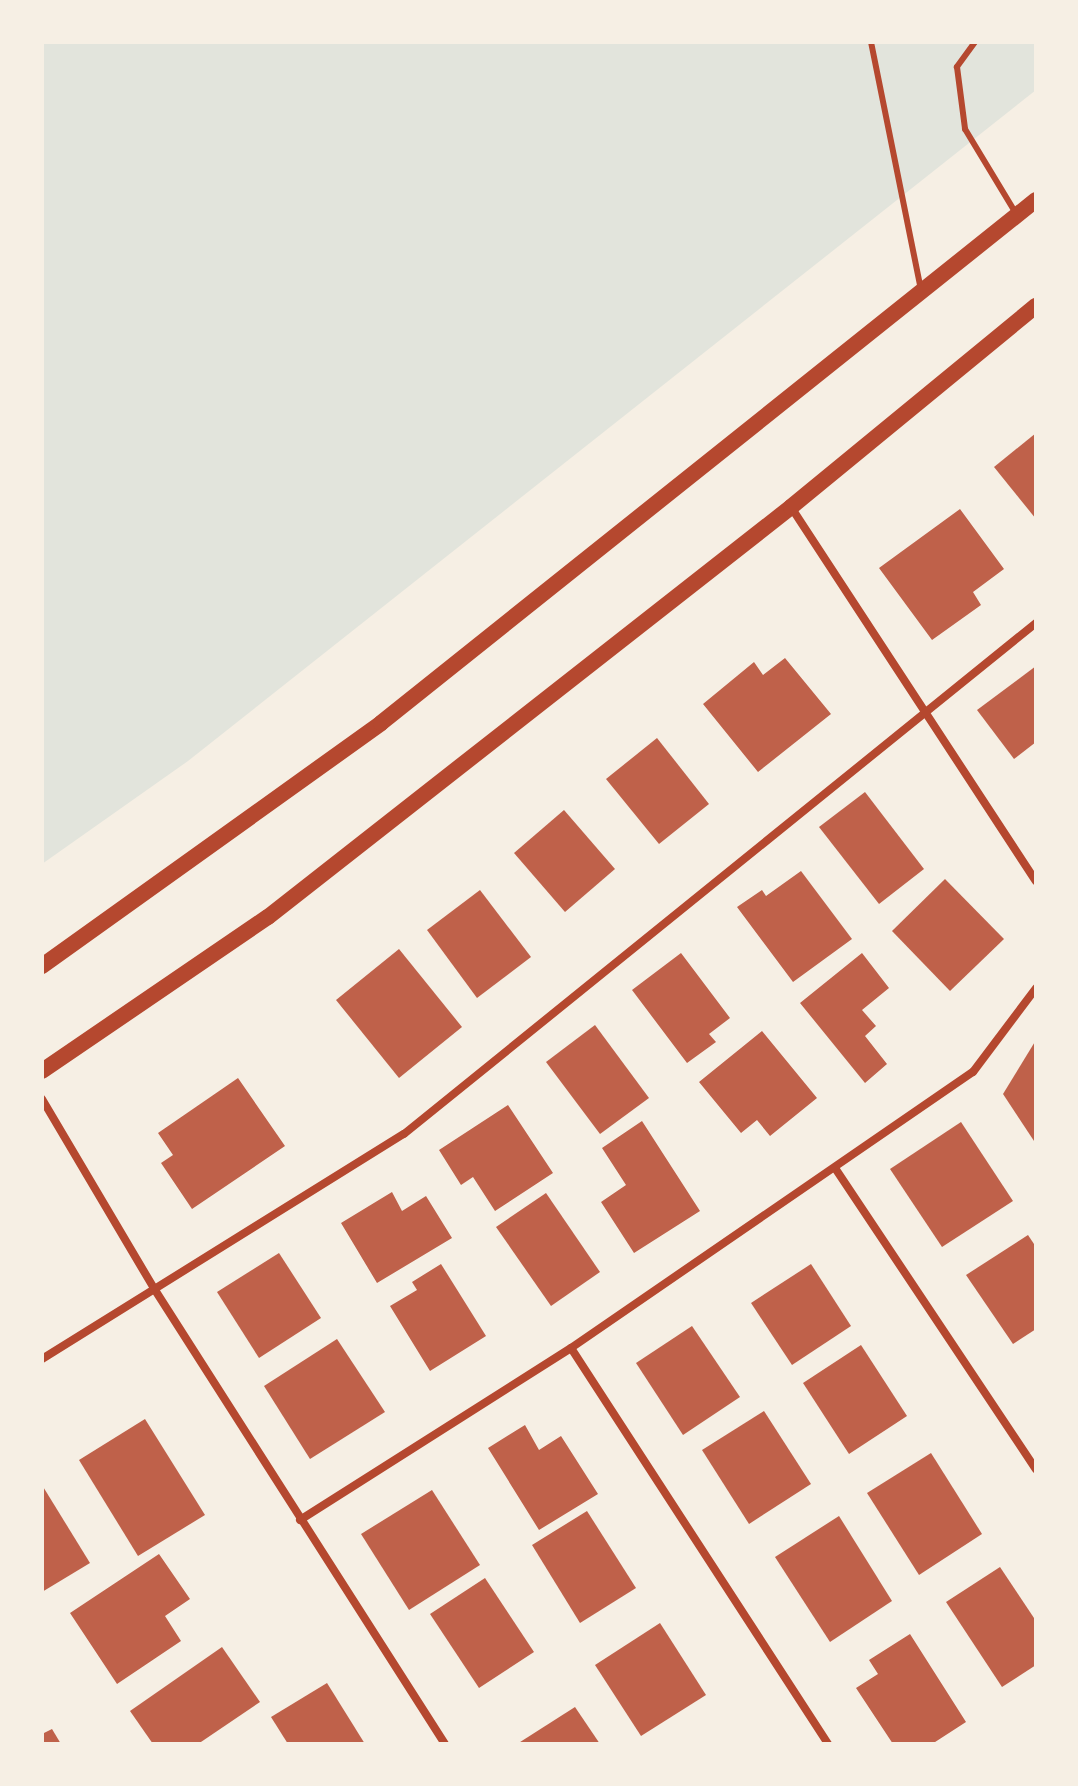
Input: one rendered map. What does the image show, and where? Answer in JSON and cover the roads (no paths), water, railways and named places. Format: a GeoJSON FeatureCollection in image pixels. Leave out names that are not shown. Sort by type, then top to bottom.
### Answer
{"type":"FeatureCollection","features":[{"type":"Feature","properties":{"kind":"main road"},"geometry":{"type":"LineString","coordinates":[[42,966],[381,723],[1036,200]]}},
{"type":"Feature","properties":{"kind":"main road"},"geometry":{"type":"LineString","coordinates":[[42,1071],[268,917],[791,507],[1036,306]]}},
{"type":"Feature","properties":{"kind":"street"},"geometry":{"type":"LineString","coordinates":[[791,507],[922,712],[1036,881]]}},
{"type":"Feature","properties":{"kind":"street"},"geometry":{"type":"LineString","coordinates":[[42,1359],[404,1134],[922,712],[1036,623]]}},
{"type":"Feature","properties":{"kind":"street"},"geometry":{"type":"LineString","coordinates":[[300,1520],[571,1348],[973,1072],[1036,988]]}},
{"type":"Feature","properties":{"kind":"street"},"geometry":{"type":"LineString","coordinates":[[42,1099],[155,1290],[445,1744]]}},
{"type":"Feature","properties":{"kind":"street"},"geometry":{"type":"LineString","coordinates":[[835,1168],[1036,1469]]}},
{"type":"Feature","properties":{"kind":"street"},"geometry":{"type":"LineString","coordinates":[[571,1348],[828,1744]]}},
{"type":"Feature","properties":{"kind":"lane"},"geometry":{"type":"LineString","coordinates":[[871,42],[922,291]]}},
{"type":"Feature","properties":{"kind":"lane"},"geometry":{"type":"LineString","coordinates":[[975,42],[957,67],[965,129],[1017,215]]}}]}
